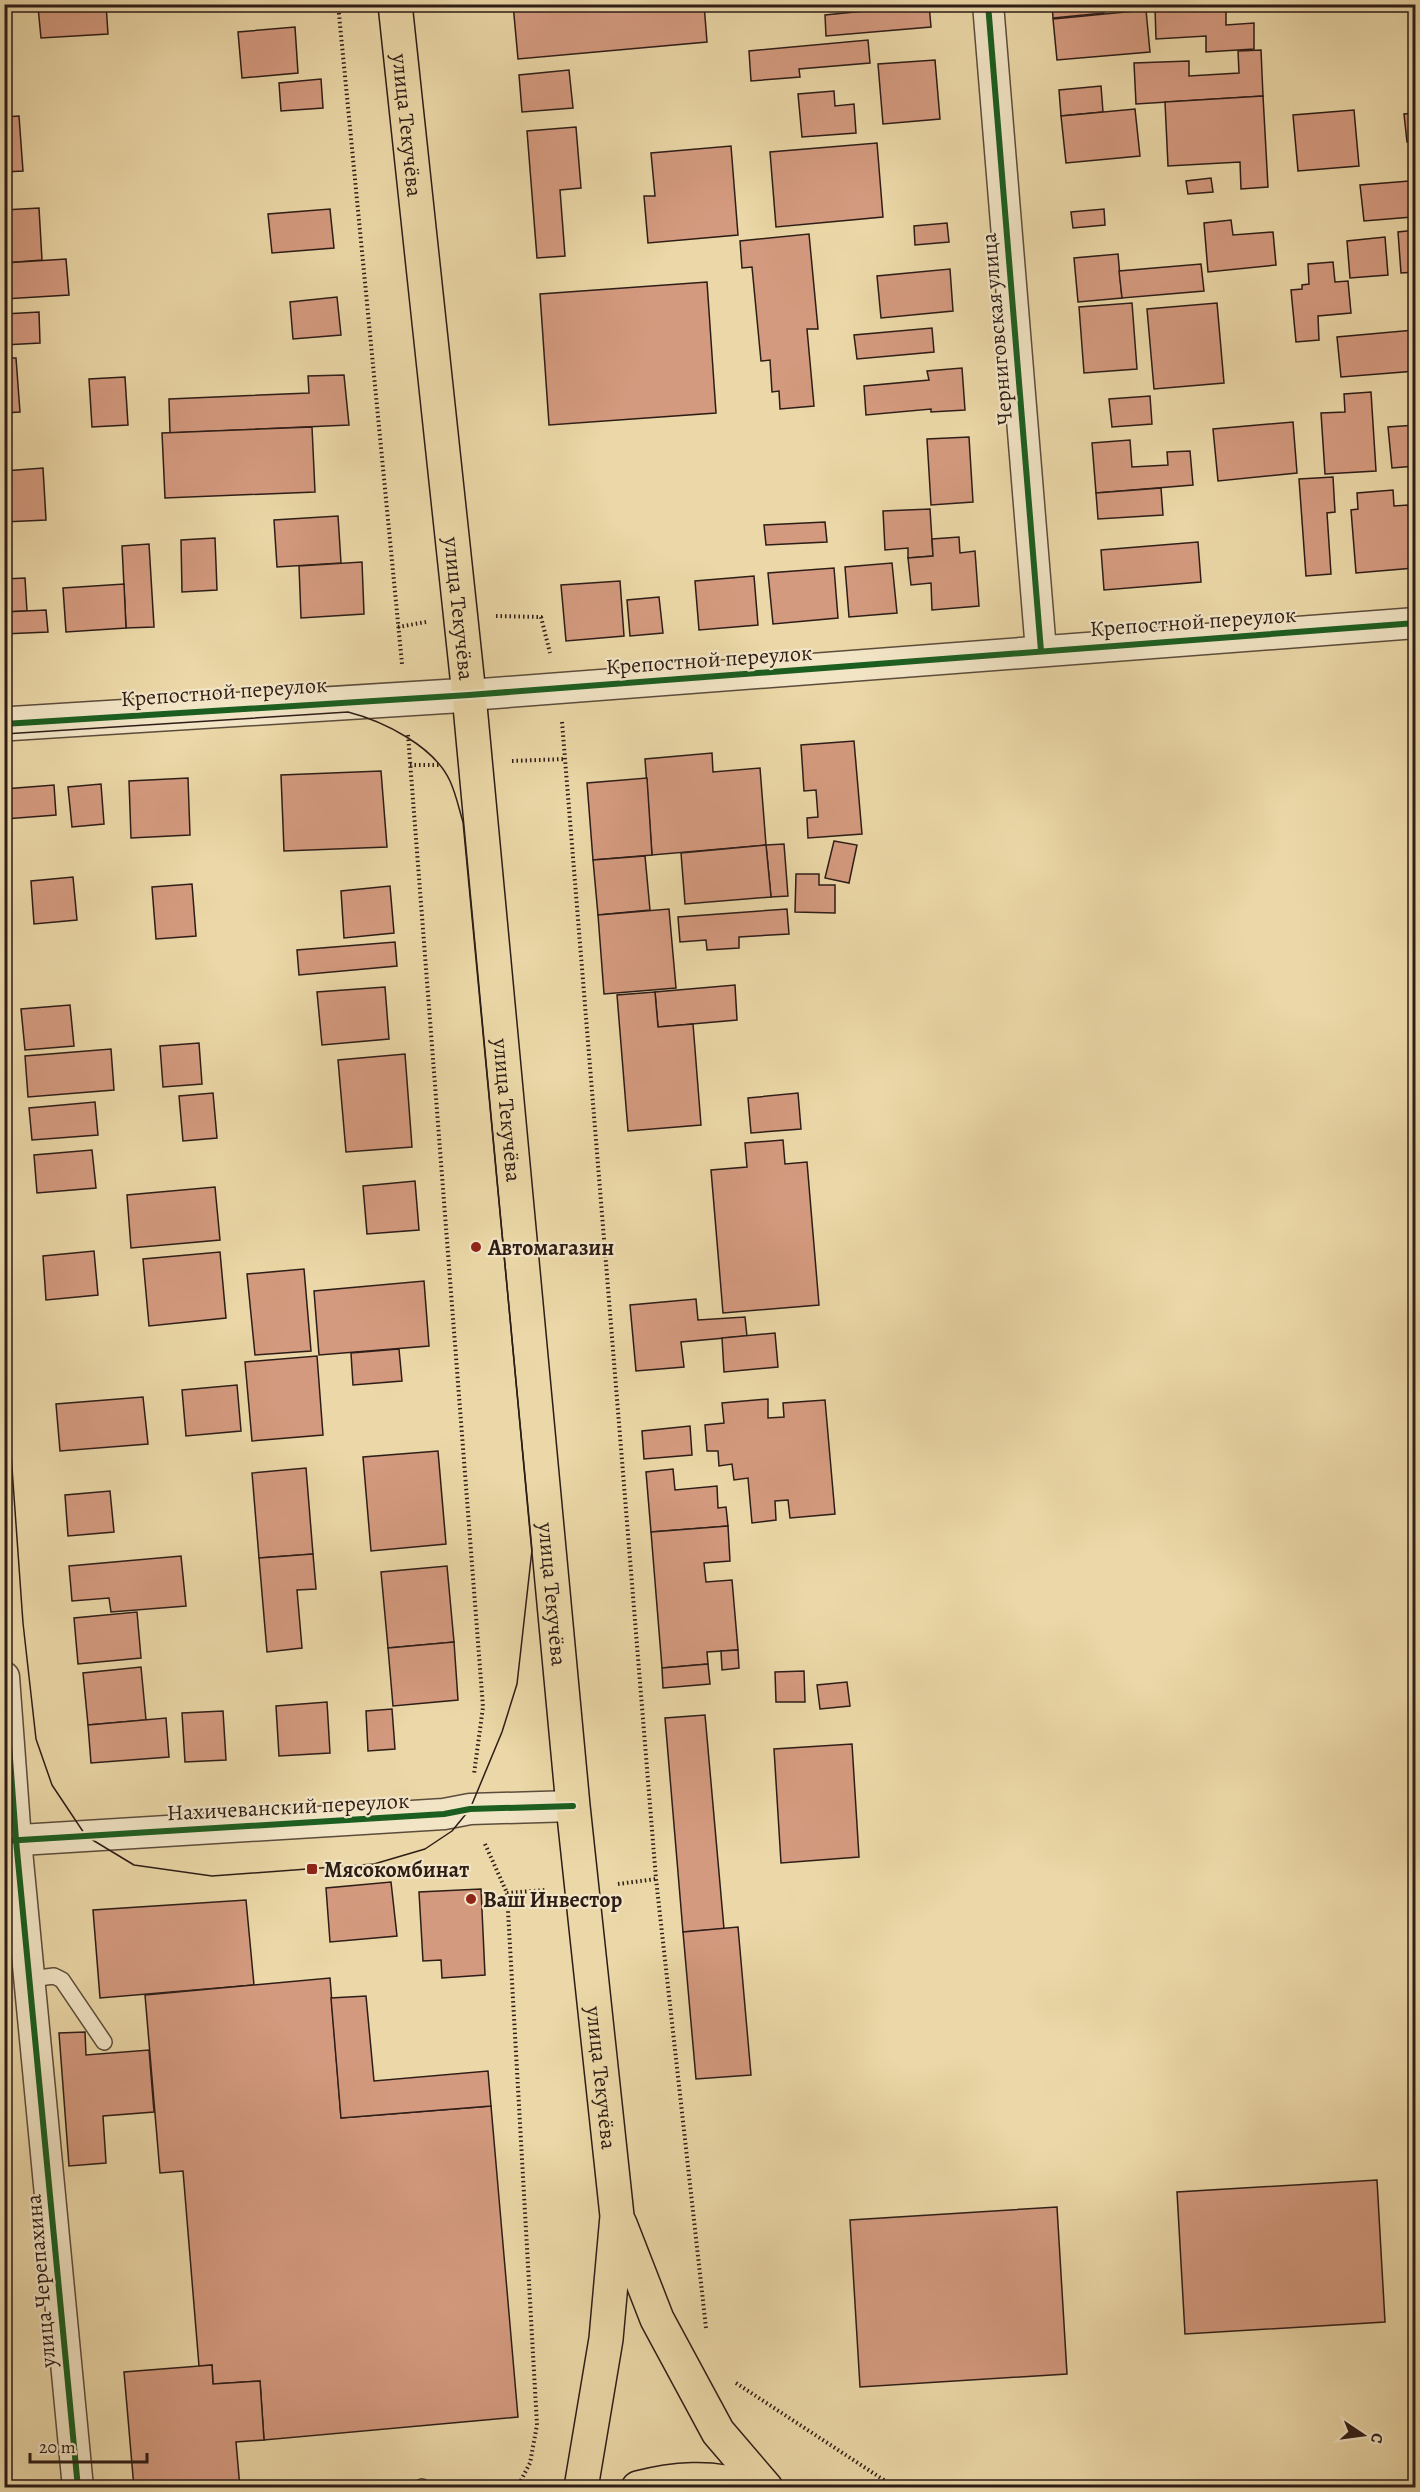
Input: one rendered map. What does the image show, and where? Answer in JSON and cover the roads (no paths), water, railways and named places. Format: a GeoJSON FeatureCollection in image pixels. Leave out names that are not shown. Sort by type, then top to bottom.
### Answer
{"type":"FeatureCollection","features":[{"type":"Feature","properties":{"kind":"main road","name":"улица Текучёва"},"geometry":{"type":"LineString","coordinates":[[395,4],[469,695],[573,1806],[617,2216],[606,2338],[581,2487]]}},
{"type":"Feature","properties":{"kind":"main road","name":"улица Текучёва"},"geometry":{"type":"LineString","coordinates":[[617,2216],[657,2319],[718,2432],[766,2487]]}},
{"type":"Feature","properties":{"kind":"main road"},"geometry":{"type":"LineString","coordinates":[[638,2487],[665,2480],[729,2481],[746,2487]]}},
{"type":"Feature","properties":{"kind":"street","name":"Черниговская улица"},"geometry":{"type":"LineString","coordinates":[[988,4],[1041,651]]}},
{"type":"Feature","properties":{"kind":"street","name":"Крепостной переулок"},"geometry":{"type":"LineString","coordinates":[[4,724],[469,695],[1416,623]]}},
{"type":"Feature","properties":{"kind":"street","name":"улица Черепахина"},"geometry":{"type":"LineString","coordinates":[[4,1677],[10,1841],[30,1979],[78,2487]]}},
{"type":"Feature","properties":{"kind":"street","name":"Нахичеванский переулок"},"geometry":{"type":"LineString","coordinates":[[10,1841],[444,1814],[470,1809],[573,1806]]}},
{"type":"Feature","properties":{"kind":"lane"},"geometry":{"type":"LineString","coordinates":[[30,1979],[54,1976],[62,1980],[104,2042]]}},
{"type":"Feature","properties":{"kind":"tram line"},"geometry":{"type":"LineString","coordinates":[[4,734],[348,712],[391,729],[420,746],[442,768],[450,781],[463,822],[532,1550],[517,1684],[502,1732],[470,1809],[452,1831],[425,1849],[374,1864],[212,1876],[134,1865],[86,1836],[52,1785],[36,1739],[23,1623],[4,1355]]}},
{"type":"Feature","properties":{"kind":"place","name":"Автомагазин"},"geometry":{"type":"Point","coordinates":[476,1247]}},
{"type":"Feature","properties":{"kind":"place","name":"Мясокомбинат"},"geometry":{"type":"Point","coordinates":[312,1869]}},
{"type":"Feature","properties":{"kind":"place","name":"Ваш Инвестор"},"geometry":{"type":"Point","coordinates":[471,1899]}}]}
